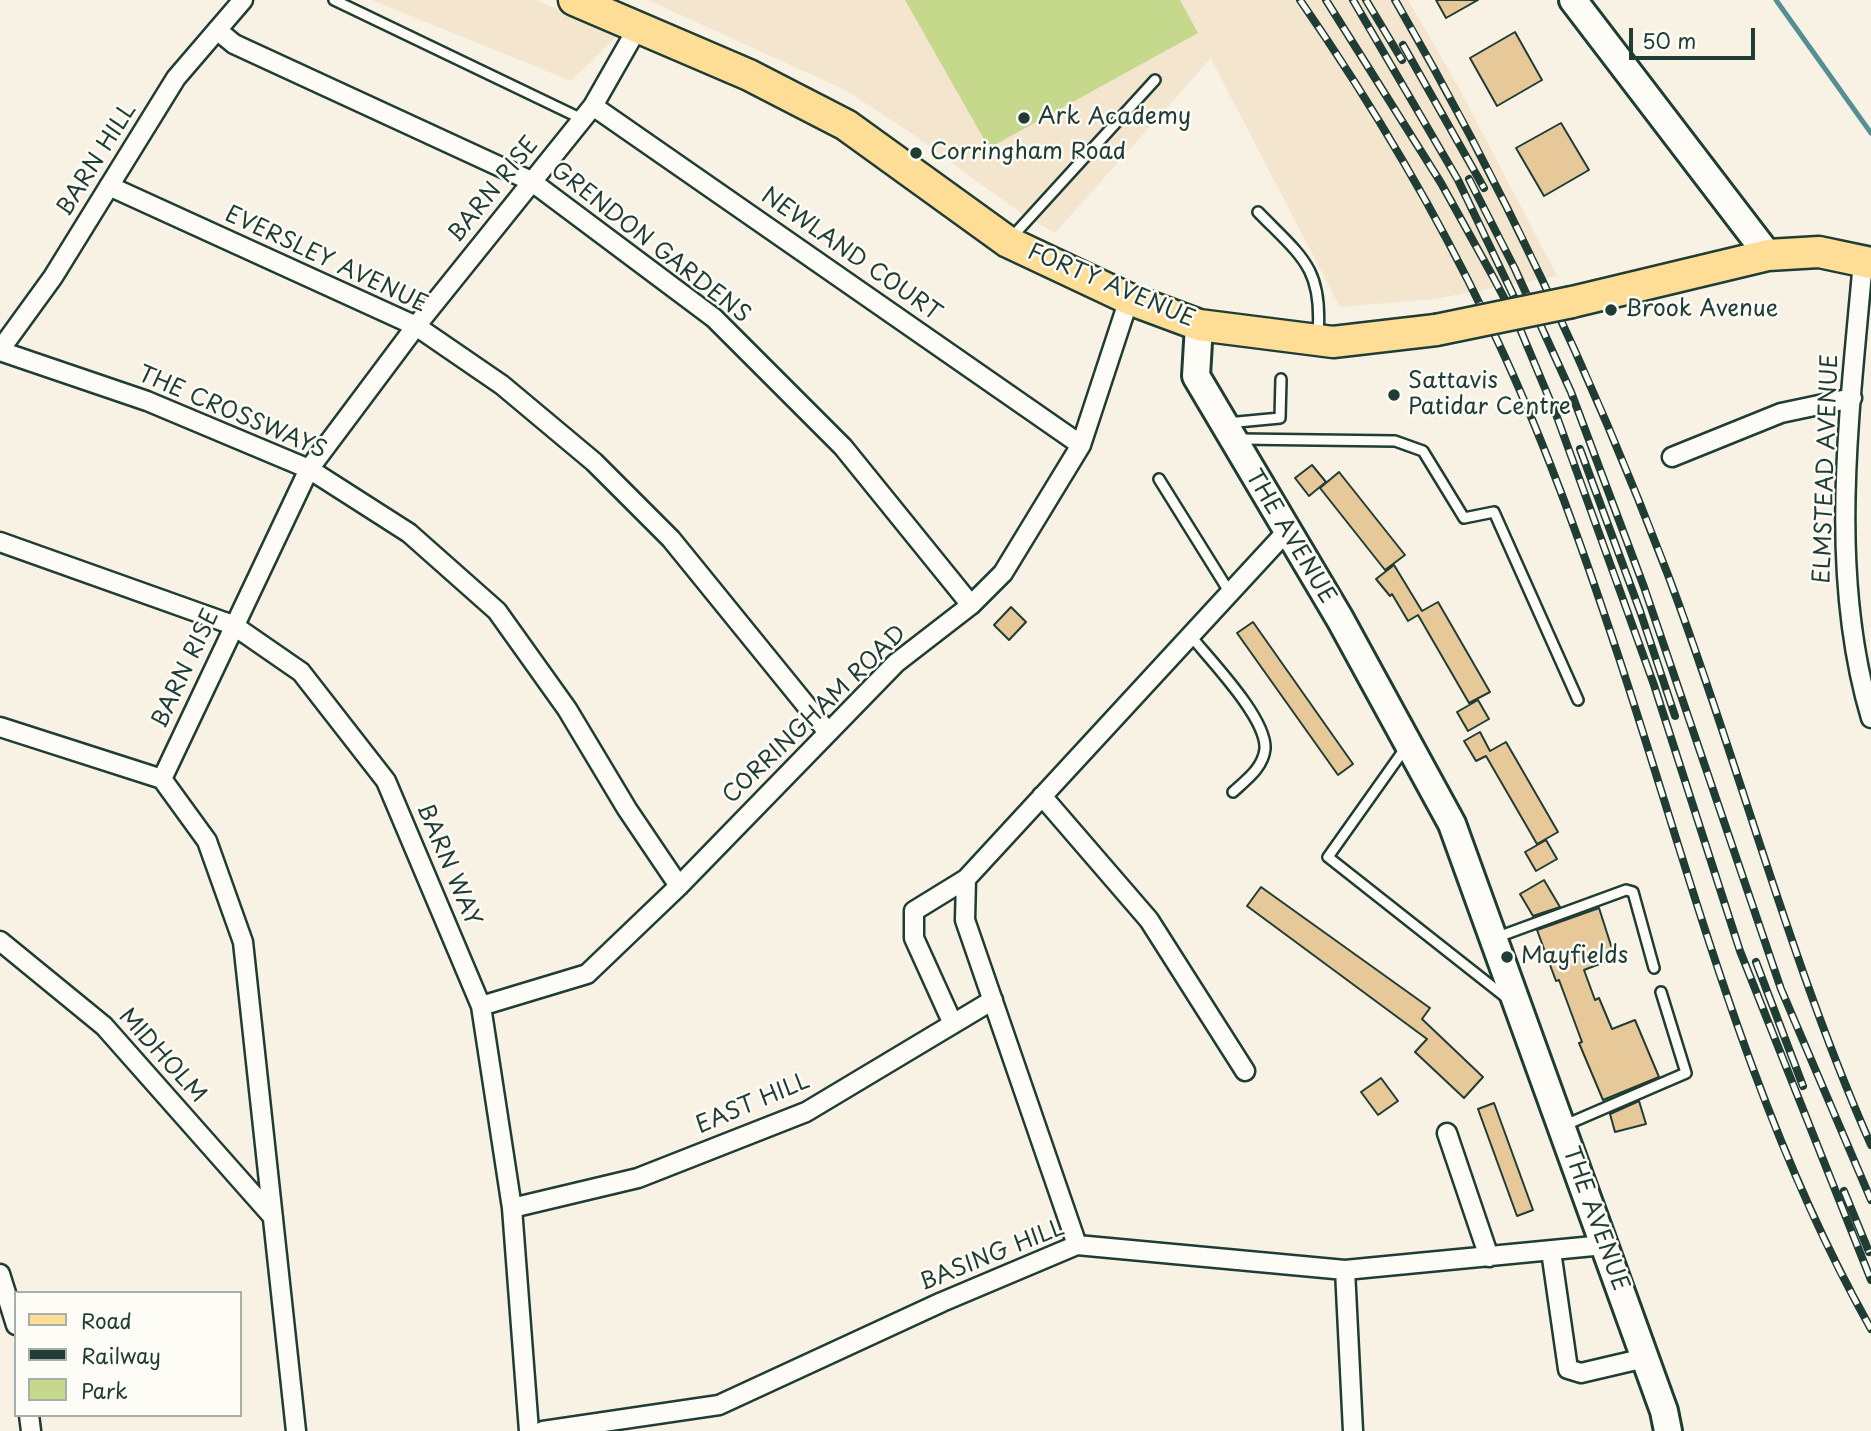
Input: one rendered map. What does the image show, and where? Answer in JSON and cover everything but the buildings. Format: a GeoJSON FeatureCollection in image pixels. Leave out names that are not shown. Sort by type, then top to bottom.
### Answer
{"type":"FeatureCollection","features":[{"type":"Feature","properties":{"kind":"main road","name":"FORTY AVENUE"},"geometry":{"type":"LineString","coordinates":[[574,0],[749,75],[846,125],[1008,242],[1129,299],[1199,325],[1333,342],[1436,330],[1572,302],[1768,255],[1819,252],[1867,262]]}},
{"type":"Feature","properties":{"kind":"street","name":"BARN HILL"},"geometry":{"type":"LineString","coordinates":[[0,351],[53,277],[176,78],[243,0]]}},
{"type":"Feature","properties":{"kind":"street"},"geometry":{"type":"LineString","coordinates":[[1573,0],[1768,255]]}},
{"type":"Feature","properties":{"kind":"street","name":"BARN RISE"},"geometry":{"type":"LineString","coordinates":[[162,779],[309,469],[416,326],[588,112],[638,27]]}},
{"type":"Feature","properties":{"kind":"street","name":"GRENDON GARDENS"},"geometry":{"type":"LineString","coordinates":[[217,30],[234,44],[531,181],[714,318],[843,447],[971,605]]}},
{"type":"Feature","properties":{"kind":"street","name":"NEWLAND COURT"},"geometry":{"type":"LineString","coordinates":[[588,112],[1080,445]]}},
{"type":"Feature","properties":{"kind":"street","name":"EVERSLEY AVENUE"},"geometry":{"type":"LineString","coordinates":[[109,186],[416,326],[502,385],[594,462],[671,539],[827,731]]}},
{"type":"Feature","properties":{"kind":"street","name":"ELMSTEAD AVENUE"},"geometry":{"type":"LineString","coordinates":[[1867,262],[1852,398],[1845,587],[1856,662],[1871,718]]}},
{"type":"Feature","properties":{"kind":"street","name":"CORRINGHAM ROAD"},"geometry":{"type":"LineString","coordinates":[[481,1006],[587,974],[679,886],[896,663],[971,605],[1003,573],[1080,445],[1129,299]]}},
{"type":"Feature","properties":{"kind":"street","name":"THE AVENUE"},"geometry":{"type":"LineString","coordinates":[[1199,325],[1196,376],[1409,743],[1452,824],[1664,1411],[1668,1431]]}},
{"type":"Feature","properties":{"kind":"street","name":"THE CROSSWAYS"},"geometry":{"type":"LineString","coordinates":[[0,351],[147,401],[309,469],[409,533],[497,611],[567,709],[627,809],[679,886]]}},
{"type":"Feature","properties":{"kind":"street"},"geometry":{"type":"LineString","coordinates":[[1672,457],[1781,413],[1852,398]]}},
{"type":"Feature","properties":{"kind":"street"},"geometry":{"type":"LineString","coordinates":[[953,1024],[914,938],[914,911],[966,879],[1287,531]]}},
{"type":"Feature","properties":{"kind":"street","name":"BARN WAY"},"geometry":{"type":"LineString","coordinates":[[0,542],[233,625],[301,672],[386,781],[481,1006],[512,1208],[529,1431]]}},
{"type":"Feature","properties":{"kind":"street"},"geometry":{"type":"LineString","coordinates":[[0,727],[162,779],[207,841],[243,942],[296,1431]]}},
{"type":"Feature","properties":{"kind":"street"},"geometry":{"type":"LineString","coordinates":[[1042,796],[1149,920],[1245,1071]]}},
{"type":"Feature","properties":{"kind":"street"},"geometry":{"type":"LineString","coordinates":[[966,879],[965,920],[1077,1245]]}},
{"type":"Feature","properties":{"kind":"street","name":"MIDHOLM"},"geometry":{"type":"LineString","coordinates":[[0,941],[104,1026],[273,1217]]}},
{"type":"Feature","properties":{"kind":"street","name":"EAST HILL"},"geometry":{"type":"LineString","coordinates":[[512,1208],[638,1178],[806,1112],[993,1000]]}},
{"type":"Feature","properties":{"kind":"street"},"geometry":{"type":"LineString","coordinates":[[1447,1133],[1489,1257]]}},
{"type":"Feature","properties":{"kind":"street","name":"BASING HILL"},"geometry":{"type":"LineString","coordinates":[[543,1431],[719,1405],[942,1302],[1077,1245],[1345,1270],[1604,1245]]}},
{"type":"Feature","properties":{"kind":"street"},"geometry":{"type":"LineString","coordinates":[[1550,1251],[1568,1369],[1581,1373],[1645,1358]]}},
{"type":"Feature","properties":{"kind":"street"},"geometry":{"type":"LineString","coordinates":[[1345,1270],[1353,1431]]}},
{"type":"Feature","properties":{"kind":"street"},"geometry":{"type":"LineString","coordinates":[[0,1274],[14,1319]]}},
{"type":"Feature","properties":{"kind":"lane"},"geometry":{"type":"LineString","coordinates":[[334,0],[588,112]]}},
{"type":"Feature","properties":{"kind":"lane"},"geometry":{"type":"LineString","coordinates":[[1008,242],[1035,209],[1155,80]]}},
{"type":"Feature","properties":{"kind":"lane"},"geometry":{"type":"LineString","coordinates":[[1258,212],[1311,270],[1318,289],[1317,340]]}},
{"type":"Feature","properties":{"kind":"lane"},"geometry":{"type":"LineString","coordinates":[[1226,431],[1280,418],[1281,379]]}},
{"type":"Feature","properties":{"kind":"lane"},"geometry":{"type":"LineString","coordinates":[[1226,431],[1395,441],[1423,451],[1464,518],[1494,512],[1578,700]]}},
{"type":"Feature","properties":{"kind":"lane"},"geometry":{"type":"LineString","coordinates":[[1159,479],[1230,593]]}},
{"type":"Feature","properties":{"kind":"lane"},"geometry":{"type":"LineString","coordinates":[[1191,635],[1246,705],[1264,737],[1265,751],[1260,764],[1233,792]]}},
{"type":"Feature","properties":{"kind":"lane"},"geometry":{"type":"LineString","coordinates":[[1409,743],[1328,857],[1518,1007]]}},
{"type":"Feature","properties":{"kind":"lane"},"geometry":{"type":"LineString","coordinates":[[1494,938],[1626,890],[1633,892],[1654,968]]}},
{"type":"Feature","properties":{"kind":"lane"},"geometry":{"type":"LineString","coordinates":[[1561,1127],[1686,1073],[1661,992]]}},
{"type":"Feature","properties":{"kind":"shaded area"},"geometry":{"type":"Polygon","coordinates":[[[372,0],[537,0],[617,36],[571,81],[372,0]]]}},
{"type":"Feature","properties":{"kind":"shaded area"},"geometry":{"type":"Polygon","coordinates":[[[648,0],[1408,0],[1457,84],[1557,276],[1434,299],[1340,307],[1207,51],[1210,59],[1055,233],[1022,214],[908,131],[845,90],[648,0]]]}},
{"type":"Feature","properties":{"kind":"green space"},"geometry":{"type":"Polygon","coordinates":[[[905,0],[1180,0],[1198,33],[989,148],[905,0]]]}},
{"type":"Feature","properties":{"kind":"waterway"},"geometry":{"type":"LineString","coordinates":[[1776,0],[1871,133]]}},
{"type":"Feature","properties":{"kind":"railway"},"geometry":{"type":"LineString","coordinates":[[1300,0],[1351,77],[1424,197],[1468,279],[1526,404],[1606,618],[1701,917],[1759,1085],[1829,1250],[1871,1329]]}},
{"type":"Feature","properties":{"kind":"railway"},"geometry":{"type":"LineString","coordinates":[[1326,0],[1441,183],[1518,324],[1557,417],[1654,685],[1740,951],[1871,1280]]}},
{"type":"Feature","properties":{"kind":"railway"},"geometry":{"type":"LineString","coordinates":[[1353,0],[1458,180],[1516,301]]}},
{"type":"Feature","properties":{"kind":"railway"},"geometry":{"type":"LineString","coordinates":[[1366,0],[1402,60]]}},
{"type":"Feature","properties":{"kind":"railway"},"geometry":{"type":"LineString","coordinates":[[1395,0],[1508,210],[1576,354],[1639,501],[1694,646],[1789,933],[1871,1145]]}},
{"type":"Feature","properties":{"kind":"railway"},"geometry":{"type":"LineString","coordinates":[[1403,45],[1484,188]]}},
{"type":"Feature","properties":{"kind":"railway"},"geometry":{"type":"LineString","coordinates":[[1469,179],[1515,269],[1571,392],[1644,587],[1781,989],[1871,1200]]}},
{"type":"Feature","properties":{"kind":"railway"},"geometry":{"type":"LineString","coordinates":[[1580,449],[1640,611],[1675,716]]}},
{"type":"Feature","properties":{"kind":"railway"},"geometry":{"type":"LineString","coordinates":[[1756,962],[1803,1086]]}},
{"type":"Feature","properties":{"kind":"railway"},"geometry":{"type":"LineString","coordinates":[[1844,1191],[1869,1252]]}},
{"type":"Feature","properties":{"kind":"place","name":"Ark Academy"},"geometry":{"type":"Point","coordinates":[1024,118]}},
{"type":"Feature","properties":{"kind":"place","name":"Corringham Road"},"geometry":{"type":"Point","coordinates":[916,153]}},
{"type":"Feature","properties":{"kind":"place","name":"Brook Avenue"},"geometry":{"type":"Point","coordinates":[1611,310]}},
{"type":"Feature","properties":{"kind":"place","name":"Sattavis Patidar Centre"},"geometry":{"type":"Point","coordinates":[1394,395]}},
{"type":"Feature","properties":{"kind":"place","name":"Mayfields"},"geometry":{"type":"Point","coordinates":[1507,957]}}]}
